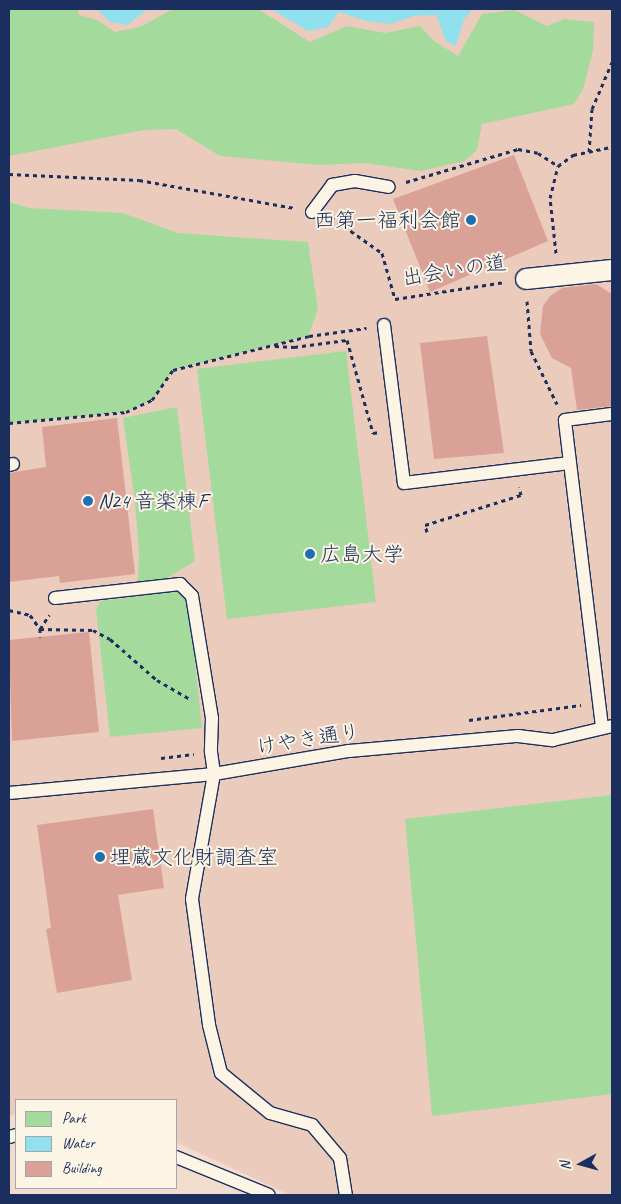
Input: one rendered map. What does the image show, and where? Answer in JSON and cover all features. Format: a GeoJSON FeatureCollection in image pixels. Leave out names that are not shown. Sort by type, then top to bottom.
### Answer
{"type":"FeatureCollection","features":[{"type":"Feature","properties":{"kind":"street"},"geometry":{"type":"LineString","coordinates":[[526,279],[612,270]]}},
{"type":"Feature","properties":{"kind":"lane"},"geometry":{"type":"LineString","coordinates":[[312,212],[332,185],[355,181],[388,188]]}},
{"type":"Feature","properties":{"kind":"lane"},"geometry":{"type":"LineString","coordinates":[[384,325],[404,483],[570,463]]}},
{"type":"Feature","properties":{"kind":"lane"},"geometry":{"type":"LineString","coordinates":[[607,727],[565,420],[612,414]]}},
{"type":"Feature","properties":{"kind":"lane"},"geometry":{"type":"LineString","coordinates":[[55,598],[180,584],[192,596],[212,718],[211,752],[214,774],[192,899],[209,1025],[221,1073],[270,1113],[312,1125],[340,1158],[346,1195]]}},
{"type":"Feature","properties":{"kind":"lane","name":"けやき通り"},"geometry":{"type":"LineString","coordinates":[[9,793],[214,774],[349,751],[518,736],[553,740],[607,727]]}},
{"type":"Feature","properties":{"kind":"lane"},"geometry":{"type":"LineString","coordinates":[[178,1158],[270,1195]]}},
{"type":"Feature","properties":{"kind":"path"},"geometry":{"type":"LineString","coordinates":[[589,152],[592,109],[612,62]]}},
{"type":"Feature","properties":{"kind":"path"},"geometry":{"type":"LineString","coordinates":[[560,275],[550,198],[558,166],[573,155],[612,148]]}},
{"type":"Feature","properties":{"kind":"path"},"geometry":{"type":"LineString","coordinates":[[388,188],[518,149],[538,153],[558,166]]}},
{"type":"Feature","properties":{"kind":"path","name":"出会いの道"},"geometry":{"type":"LineString","coordinates":[[9,174],[139,180],[327,215],[382,253],[395,300],[526,279],[531,351],[565,420]]}},
{"type":"Feature","properties":{"kind":"path"},"geometry":{"type":"LineString","coordinates":[[9,423],[126,412],[152,400],[173,370],[271,345],[384,325]]}},
{"type":"Feature","properties":{"kind":"path"},"geometry":{"type":"LineString","coordinates":[[271,345],[294,347],[347,340]]}},
{"type":"Feature","properties":{"kind":"path"},"geometry":{"type":"LineString","coordinates":[[427,532],[425,525],[521,495],[520,487],[510,488]]}},
{"type":"Feature","properties":{"kind":"path"},"geometry":{"type":"LineString","coordinates":[[9,610],[30,616],[40,629],[40,637]]}},
{"type":"Feature","properties":{"kind":"path"},"geometry":{"type":"LineString","coordinates":[[40,629],[93,630],[110,639],[130,660],[188,698],[212,718]]}},
{"type":"Feature","properties":{"kind":"shaded area","name":"広島大学"},"geometry":{"type":"Polygon","coordinates":[[[9,9],[612,9],[612,1195],[290,1195],[178,1143],[178,1099],[15,1099],[15,1114],[9,1116],[9,9]]]}},
{"type":"Feature","properties":{"kind":"green space"},"geometry":{"type":"Polygon","coordinates":[[[9,9],[78,9],[79,15],[97,20],[115,32],[140,27],[173,9],[258,9],[310,42],[347,26],[385,33],[420,26],[434,41],[458,56],[482,14],[514,10],[547,26],[564,19],[594,22],[593,51],[583,89],[574,104],[482,124],[477,150],[465,161],[420,171],[365,163],[318,165],[220,156],[176,129],[144,130],[9,156],[9,9]]]}},
{"type":"Feature","properties":{"kind":"green space"},"geometry":{"type":"Polygon","coordinates":[[[9,202],[29,208],[123,213],[178,233],[308,242],[318,309],[308,336],[173,370],[152,400],[126,412],[9,423],[9,202]]]}},
{"type":"Feature","properties":{"kind":"green space"},"geometry":{"type":"Polygon","coordinates":[[[346,351],[376,602],[227,619],[197,369],[346,351]]]}},
{"type":"Feature","properties":{"kind":"green space"},"geometry":{"type":"Polygon","coordinates":[[[177,407],[195,561],[164,580],[138,582],[139,553],[135,501],[123,418],[177,407]]]}},
{"type":"Feature","properties":{"kind":"green space"},"geometry":{"type":"Polygon","coordinates":[[[178,591],[188,598],[202,728],[110,737],[96,609],[101,601],[178,591]]]}},
{"type":"Feature","properties":{"kind":"green space"},"geometry":{"type":"Polygon","coordinates":[[[612,795],[612,1094],[432,1116],[405,819],[612,795]]]}},
{"type":"Feature","properties":{"kind":"water"},"geometry":{"type":"Polygon","coordinates":[[[86,9],[148,9],[127,25],[110,22],[99,11],[86,9]]]}},
{"type":"Feature","properties":{"kind":"water"},"geometry":{"type":"Polygon","coordinates":[[[271,9],[473,9],[464,19],[456,46],[446,41],[436,15],[413,16],[391,24],[366,21],[339,12],[328,27],[308,31],[271,9]]]}},
{"type":"Feature","properties":{"kind":"building","name":"西第一福利会館"},"geometry":{"type":"Polygon","coordinates":[[[514,155],[548,241],[430,292],[393,199],[514,155]]]}},
{"type":"Feature","properties":{"kind":"building"},"geometry":{"type":"Polygon","coordinates":[[[596,284],[612,294],[612,406],[577,410],[571,368],[552,358],[540,334],[543,306],[550,296],[562,288],[596,284]]]}},
{"type":"Feature","properties":{"kind":"building"},"geometry":{"type":"Polygon","coordinates":[[[487,336],[504,453],[434,459],[420,343],[487,336]]]}},
{"type":"Feature","properties":{"kind":"building","name":"N24 音楽棟F"},"geometry":{"type":"Polygon","coordinates":[[[117,418],[135,574],[60,583],[59,576],[9,582],[9,473],[46,467],[42,427],[117,418]]]}},
{"type":"Feature","properties":{"kind":"building"},"geometry":{"type":"Polygon","coordinates":[[[89,632],[99,732],[12,741],[9,640],[89,632]]]}},
{"type":"Feature","properties":{"kind":"building"},"geometry":{"type":"Polygon","coordinates":[[[153,809],[164,888],[118,895],[132,980],[57,993],[46,929],[51,928],[37,825],[153,809]]]}},
{"type":"Feature","properties":{"kind":"place","name":"西第一福利会館"},"geometry":{"type":"Point","coordinates":[471,220]}},
{"type":"Feature","properties":{"kind":"place","name":"N24 音楽棟F"},"geometry":{"type":"Point","coordinates":[88,501]}},
{"type":"Feature","properties":{"kind":"place","name":"広島大学"},"geometry":{"type":"Point","coordinates":[310,554]}},
{"type":"Feature","properties":{"kind":"place","name":"埋蔵文化財調査室"},"geometry":{"type":"Point","coordinates":[100,857]}}]}
